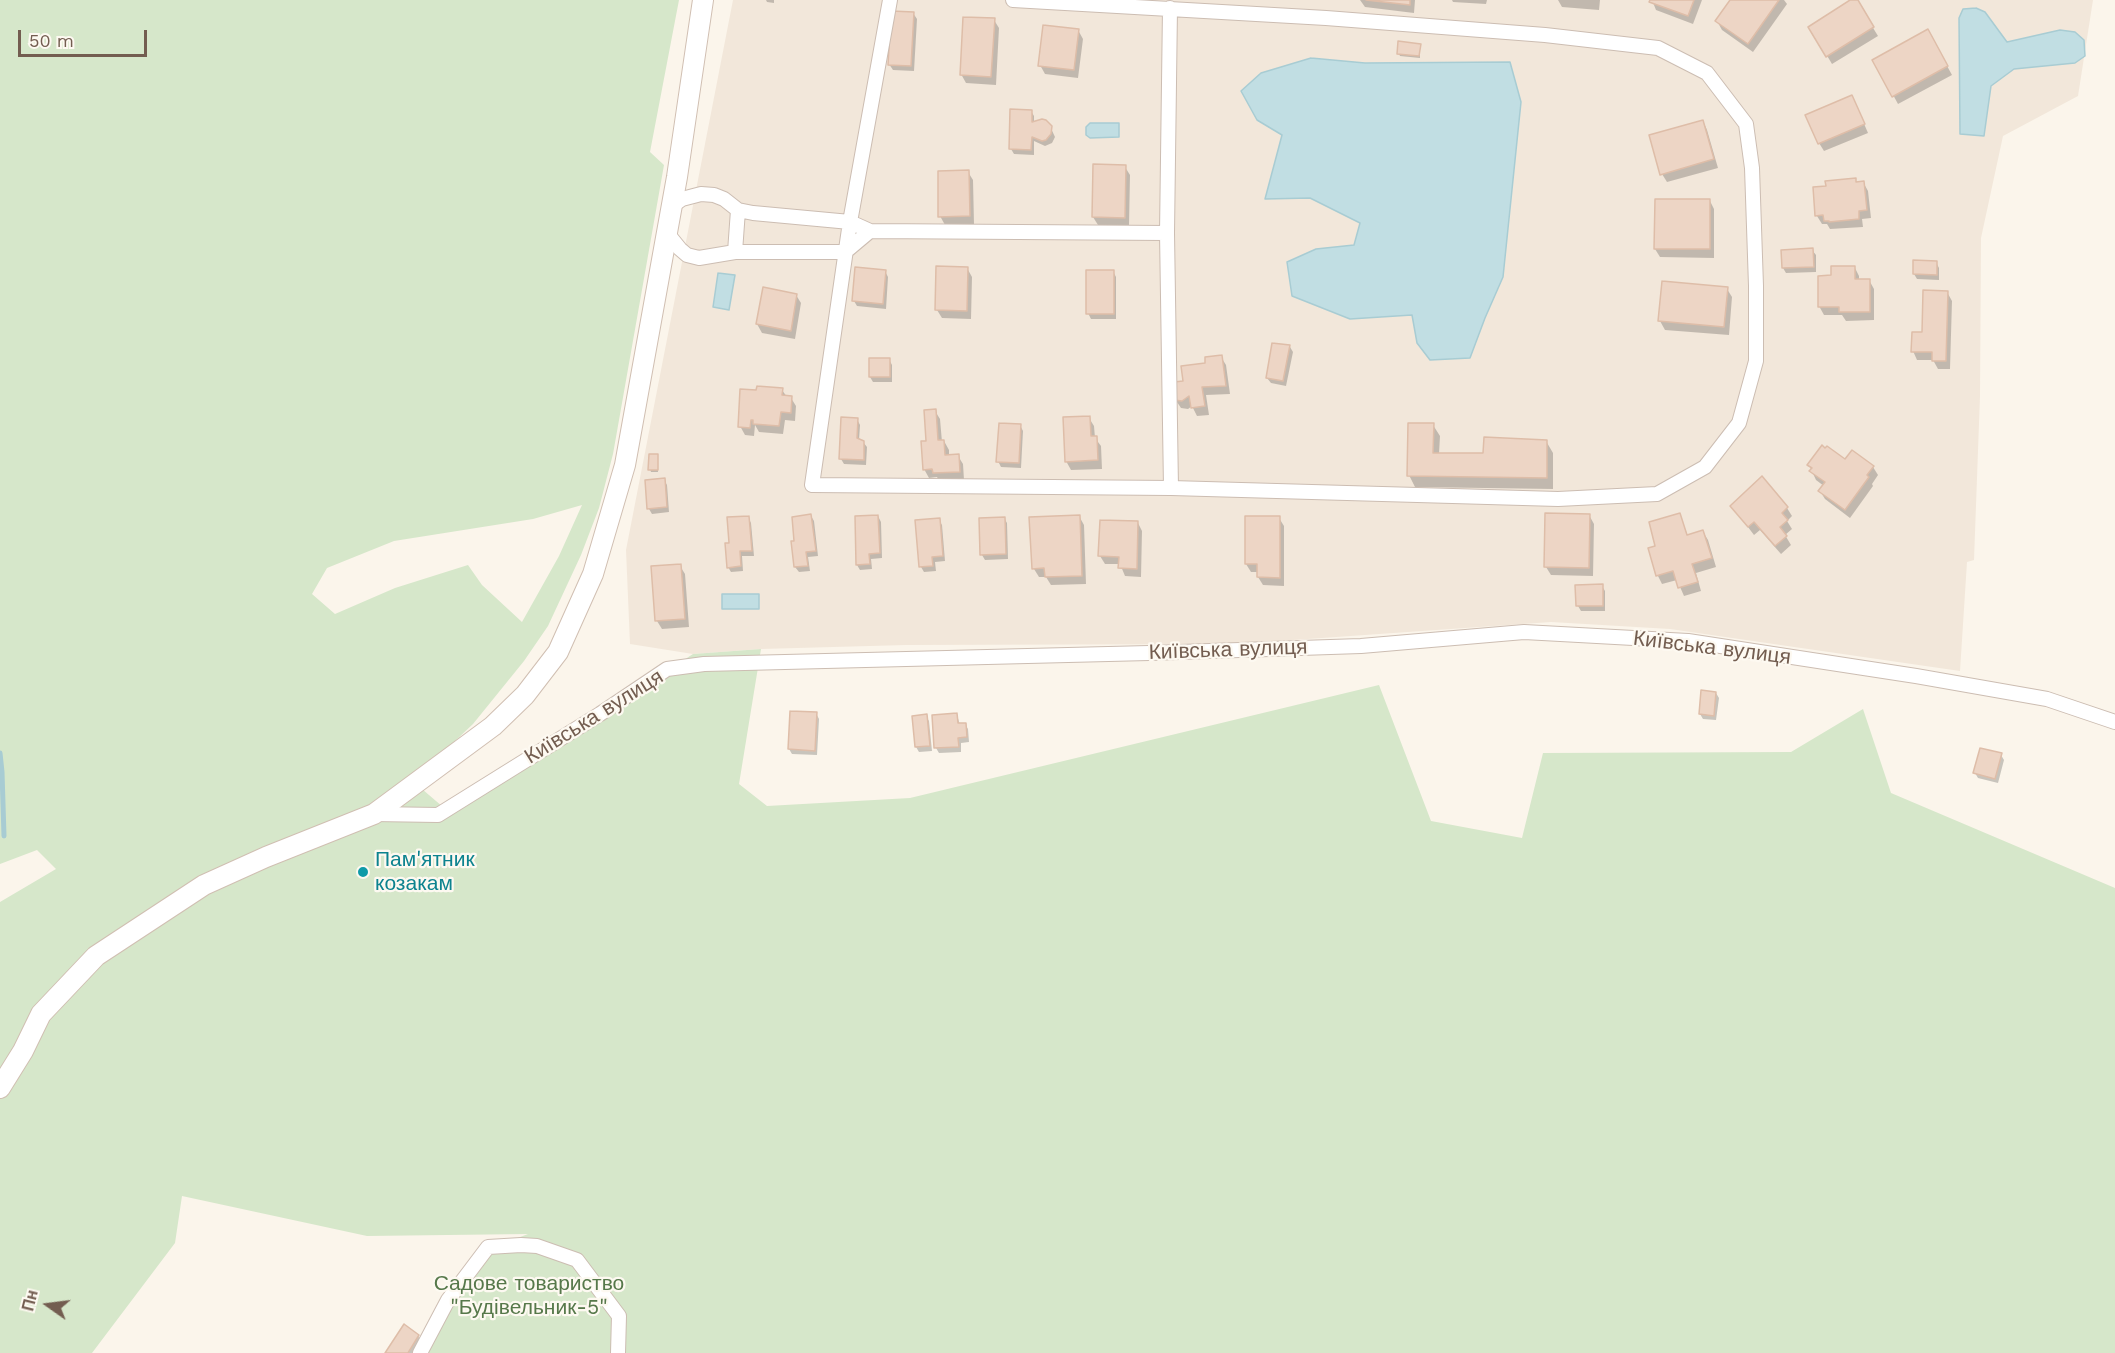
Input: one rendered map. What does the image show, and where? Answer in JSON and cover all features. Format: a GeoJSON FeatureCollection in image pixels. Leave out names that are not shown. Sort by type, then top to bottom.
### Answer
{"type":"FeatureCollection","features":[{"type":"Feature","properties":{"kind":"main road"},"geometry":{"type":"LineString","coordinates":[[0,1088],[42,1014],[96,956],[204,885],[266,857],[374,814],[493,726],[525,695],[558,652],[593,574],[624,465],[672,206],[703,0]]}},
{"type":"Feature","properties":{"kind":"street"},"geometry":{"type":"LineString","coordinates":[[890,0],[845,252],[812,485],[1171,488],[1558,498],[1657,494],[1705,467],[1738,423],[1756,361],[1752,168],[1746,124],[1707,73],[1658,48],[1545,35],[1170,8],[1013,0]]}},
{"type":"Feature","properties":{"kind":"street"},"geometry":{"type":"LineString","coordinates":[[1170,8],[1167,233],[1171,488]]}},
{"type":"Feature","properties":{"kind":"street"},"geometry":{"type":"LineString","coordinates":[[672,206],[682,199],[701,194],[714,195],[738,210],[850,222],[870,231],[1167,233]]}},
{"type":"Feature","properties":{"kind":"street"},"geometry":{"type":"LineString","coordinates":[[735,252],[738,210]]}},
{"type":"Feature","properties":{"kind":"street"},"geometry":{"type":"LineString","coordinates":[[667,232],[687,255],[699,258],[735,252],[845,252],[870,231]]}},
{"type":"Feature","properties":{"kind":"street","name":"Київська вулиця"},"geometry":{"type":"LineString","coordinates":[[374,814],[438,815],[600,714],[667,669],[704,664],[1361,646],[1524,632],[1700,643],[2047,699],[2115,722]]}},
{"type":"Feature","properties":{"kind":"street"},"geometry":{"type":"LineString","coordinates":[[420,1353],[448,1300],[488,1247],[521,1245],[537,1246],[577,1260],[619,1316],[618,1353]]}},
{"type":"Feature","properties":{"kind":"shaded area"},"geometry":{"type":"Polygon","coordinates":[[[733,0],[2093,0],[2078,96],[2003,136],[1981,238],[1980,396],[1974,560],[1967,562],[1960,671],[1670,629],[1551,622],[1236,644],[906,645],[761,649],[693,654],[630,644],[626,550],[733,0]]]}},
{"type":"Feature","properties":{"kind":"green space","name":"Садове товариство \"Будівельник-5\""},"geometry":{"type":"Polygon","coordinates":[[[0,0],[679,0],[650,152],[664,165],[613,454],[599,508],[581,555],[548,626],[524,661],[473,724],[435,760],[415,783],[450,813],[693,654],[761,649],[739,784],[767,806],[910,798],[1379,685],[1431,821],[1522,838],[1543,753],[1791,752],[1863,709],[1891,793],[2115,888],[2115,1353],[413,1353],[489,1249],[528,1234],[367,1236],[182,1196],[175,1243],[92,1353],[0,1353],[0,902],[56,869],[37,850],[0,864],[0,0]],[[582,505],[533,519],[394,541],[327,568],[312,594],[335,614],[395,588],[468,565],[482,585],[522,622],[559,556],[582,505]]]}},
{"type":"Feature","properties":{"kind":"water"},"geometry":{"type":"Polygon","coordinates":[[[1976,8],[1985,12],[2007,42],[2060,30],[2075,32],[2084,40],[2085,56],[2075,63],[2014,69],[1991,86],[1984,136],[1960,134],[1959,18],[1963,9],[1976,8]]]}},
{"type":"Feature","properties":{"kind":"water"},"geometry":{"type":"Polygon","coordinates":[[[1311,58],[1365,63],[1510,62],[1521,102],[1503,277],[1470,358],[1430,360],[1417,343],[1412,315],[1350,319],[1292,296],[1287,262],[1316,249],[1354,245],[1360,223],[1310,198],[1265,199],[1282,135],[1257,120],[1241,91],[1261,73],[1311,58]]]}},
{"type":"Feature","properties":{"kind":"water"},"geometry":{"type":"Polygon","coordinates":[[[1090,123],[1119,123],[1119,137],[1090,138],[1086,135],[1086,127],[1090,123]]]}},
{"type":"Feature","properties":{"kind":"water"},"geometry":{"type":"Polygon","coordinates":[[[718,273],[735,275],[729,310],[713,307],[718,273]]]}},
{"type":"Feature","properties":{"kind":"water"},"geometry":{"type":"Polygon","coordinates":[[[722,594],[759,594],[759,609],[722,609],[722,594]]]}},
{"type":"Feature","properties":{"kind":"building"},"geometry":{"type":"Polygon","coordinates":[[[1366,0],[1410,0],[1410,5],[1366,0]]]}},
{"type":"Feature","properties":{"kind":"building"},"geometry":{"type":"Polygon","coordinates":[[[1650,0],[1694,0],[1688,16],[1649,2],[1650,0]]]}},
{"type":"Feature","properties":{"kind":"building"},"geometry":{"type":"Polygon","coordinates":[[[1730,0],[1779,0],[1748,44],[1715,21],[1730,0]]]}},
{"type":"Feature","properties":{"kind":"building"},"geometry":{"type":"Polygon","coordinates":[[[1850,0],[1858,0],[1874,27],[1826,57],[1808,27],[1850,0]]]}},
{"type":"Feature","properties":{"kind":"building"},"geometry":{"type":"Polygon","coordinates":[[[891,11],[914,12],[911,66],[888,65],[891,11]]]}},
{"type":"Feature","properties":{"kind":"building"},"geometry":{"type":"Polygon","coordinates":[[[963,17],[995,18],[991,77],[960,75],[963,17]]]}},
{"type":"Feature","properties":{"kind":"building"},"geometry":{"type":"Polygon","coordinates":[[[1043,25],[1079,29],[1074,70],[1038,66],[1043,25]]]}},
{"type":"Feature","properties":{"kind":"building"},"geometry":{"type":"Polygon","coordinates":[[[1928,29],[1948,66],[1892,97],[1872,60],[1928,29]]]}},
{"type":"Feature","properties":{"kind":"building"},"geometry":{"type":"Polygon","coordinates":[[[1398,41],[1421,44],[1419,56],[1397,54],[1398,41]]]}},
{"type":"Feature","properties":{"kind":"building"},"geometry":{"type":"Polygon","coordinates":[[[1852,95],[1865,124],[1818,144],[1805,115],[1852,95]]]}},
{"type":"Feature","properties":{"kind":"building"},"geometry":{"type":"Polygon","coordinates":[[[1010,109],[1032,110],[1032,122],[1046,120],[1052,126],[1051,134],[1042,141],[1032,137],[1031,150],[1009,149],[1010,109]]]}},
{"type":"Feature","properties":{"kind":"building"},"geometry":{"type":"Polygon","coordinates":[[[1703,120],[1714,159],[1660,175],[1649,135],[1703,120]]]}},
{"type":"Feature","properties":{"kind":"building"},"geometry":{"type":"Polygon","coordinates":[[[1093,164],[1126,165],[1125,218],[1092,217],[1093,164]]]}},
{"type":"Feature","properties":{"kind":"building"},"geometry":{"type":"Polygon","coordinates":[[[969,170],[970,216],[938,217],[938,171],[969,170]]]}},
{"type":"Feature","properties":{"kind":"building"},"geometry":{"type":"Polygon","coordinates":[[[1856,178],[1856,182],[1864,181],[1867,210],[1859,211],[1859,219],[1829,222],[1824,221],[1823,215],[1815,216],[1813,187],[1826,186],[1825,181],[1856,178]]]}},
{"type":"Feature","properties":{"kind":"building"},"geometry":{"type":"Polygon","coordinates":[[[1655,199],[1710,199],[1710,249],[1654,249],[1655,199]]]}},
{"type":"Feature","properties":{"kind":"building"},"geometry":{"type":"Polygon","coordinates":[[[1813,248],[1814,267],[1782,268],[1781,250],[1813,248]]]}},
{"type":"Feature","properties":{"kind":"building"},"geometry":{"type":"Polygon","coordinates":[[[1913,260],[1937,261],[1937,275],[1913,274],[1913,260]]]}},
{"type":"Feature","properties":{"kind":"building"},"geometry":{"type":"Polygon","coordinates":[[[936,266],[968,267],[967,311],[935,310],[936,266]]]}},
{"type":"Feature","properties":{"kind":"building"},"geometry":{"type":"Polygon","coordinates":[[[1831,266],[1855,266],[1855,279],[1870,279],[1870,312],[1839,312],[1839,307],[1818,307],[1818,276],[1831,275],[1831,266]]]}},
{"type":"Feature","properties":{"kind":"building"},"geometry":{"type":"Polygon","coordinates":[[[855,267],[886,270],[883,304],[852,301],[855,267]]]}},
{"type":"Feature","properties":{"kind":"building"},"geometry":{"type":"Polygon","coordinates":[[[1086,270],[1114,270],[1114,314],[1086,314],[1086,270]]]}},
{"type":"Feature","properties":{"kind":"building"},"geometry":{"type":"Polygon","coordinates":[[[1662,281],[1728,287],[1724,327],[1658,321],[1662,281]]]}},
{"type":"Feature","properties":{"kind":"building"},"geometry":{"type":"Polygon","coordinates":[[[763,287],[797,294],[791,331],[756,324],[763,287]]]}},
{"type":"Feature","properties":{"kind":"building"},"geometry":{"type":"Polygon","coordinates":[[[1923,290],[1948,291],[1946,361],[1932,361],[1932,352],[1911,352],[1912,332],[1922,332],[1923,290]]]}},
{"type":"Feature","properties":{"kind":"building"},"geometry":{"type":"Polygon","coordinates":[[[1272,343],[1290,345],[1283,381],[1266,378],[1272,343]]]}},
{"type":"Feature","properties":{"kind":"building"},"geometry":{"type":"Polygon","coordinates":[[[1222,355],[1226,386],[1202,387],[1205,406],[1191,408],[1189,396],[1182,401],[1174,400],[1174,382],[1183,381],[1181,366],[1205,363],[1205,357],[1222,355]]]}},
{"type":"Feature","properties":{"kind":"building"},"geometry":{"type":"Polygon","coordinates":[[[869,358],[890,358],[890,377],[869,377],[869,358]]]}},
{"type":"Feature","properties":{"kind":"building"},"geometry":{"type":"Polygon","coordinates":[[[757,386],[783,388],[782,395],[792,396],[791,413],[781,412],[779,426],[753,424],[751,420],[750,428],[738,427],[740,389],[756,390],[757,386]]]}},
{"type":"Feature","properties":{"kind":"building"},"geometry":{"type":"Polygon","coordinates":[[[936,409],[938,440],[944,440],[945,455],[959,454],[960,472],[933,473],[932,469],[923,470],[921,441],[926,441],[924,410],[936,409]]]}},
{"type":"Feature","properties":{"kind":"building"},"geometry":{"type":"Polygon","coordinates":[[[1090,416],[1091,436],[1097,436],[1098,460],[1065,462],[1063,417],[1090,416]]]}},
{"type":"Feature","properties":{"kind":"building"},"geometry":{"type":"Polygon","coordinates":[[[841,417],[858,418],[857,438],[864,441],[864,460],[839,459],[841,417]]]}},
{"type":"Feature","properties":{"kind":"building"},"geometry":{"type":"Polygon","coordinates":[[[999,423],[1021,424],[1019,463],[996,462],[999,423]]]}},
{"type":"Feature","properties":{"kind":"building"},"geometry":{"type":"Polygon","coordinates":[[[1408,423],[1434,423],[1433,453],[1483,453],[1484,437],[1547,440],[1547,478],[1407,476],[1408,423]]]}},
{"type":"Feature","properties":{"kind":"building"},"geometry":{"type":"Polygon","coordinates":[[[1822,445],[1845,459],[1852,450],[1874,466],[1867,475],[1869,477],[1845,510],[1818,491],[1825,482],[1809,471],[1812,468],[1807,465],[1822,445]]]}},
{"type":"Feature","properties":{"kind":"building"},"geometry":{"type":"Polygon","coordinates":[[[649,454],[658,454],[658,470],[648,470],[649,454]]]}},
{"type":"Feature","properties":{"kind":"building"},"geometry":{"type":"Polygon","coordinates":[[[1762,476],[1788,507],[1782,513],[1788,520],[1780,527],[1787,536],[1775,546],[1754,522],[1748,527],[1730,506],[1762,476]]]}},
{"type":"Feature","properties":{"kind":"building"},"geometry":{"type":"Polygon","coordinates":[[[665,478],[667,507],[647,509],[645,480],[665,478]]]}},
{"type":"Feature","properties":{"kind":"building"},"geometry":{"type":"Polygon","coordinates":[[[1545,513],[1590,514],[1589,568],[1544,567],[1545,513]]]}},
{"type":"Feature","properties":{"kind":"building"},"geometry":{"type":"Polygon","coordinates":[[[1680,513],[1687,535],[1703,530],[1712,558],[1692,564],[1698,582],[1678,588],[1673,571],[1656,576],[1648,548],[1655,546],[1649,522],[1680,513]]]}},
{"type":"Feature","properties":{"kind":"building"},"geometry":{"type":"Polygon","coordinates":[[[811,514],[816,551],[806,552],[808,566],[794,567],[791,541],[794,541],[792,517],[811,514]]]}},
{"type":"Feature","properties":{"kind":"building"},"geometry":{"type":"Polygon","coordinates":[[[878,515],[880,553],[869,554],[870,564],[856,565],[855,516],[878,515]]]}},
{"type":"Feature","properties":{"kind":"building"},"geometry":{"type":"Polygon","coordinates":[[[1080,515],[1082,576],[1045,577],[1044,568],[1032,569],[1029,517],[1080,515]]]}},
{"type":"Feature","properties":{"kind":"building"},"geometry":{"type":"Polygon","coordinates":[[[749,516],[752,551],[740,551],[741,566],[727,568],[725,543],[729,543],[727,517],[749,516]]]}},
{"type":"Feature","properties":{"kind":"building"},"geometry":{"type":"Polygon","coordinates":[[[1245,516],[1280,516],[1280,578],[1257,577],[1257,564],[1245,564],[1245,516]]]}},
{"type":"Feature","properties":{"kind":"building"},"geometry":{"type":"Polygon","coordinates":[[[1005,517],[1006,554],[980,555],[979,518],[1005,517]]]}},
{"type":"Feature","properties":{"kind":"building"},"geometry":{"type":"Polygon","coordinates":[[[940,518],[943,556],[932,557],[933,566],[919,567],[915,520],[940,518]]]}},
{"type":"Feature","properties":{"kind":"building"},"geometry":{"type":"Polygon","coordinates":[[[1100,520],[1138,521],[1137,569],[1118,568],[1119,557],[1098,556],[1100,520]]]}},
{"type":"Feature","properties":{"kind":"building"},"geometry":{"type":"Polygon","coordinates":[[[681,564],[685,619],[655,621],[651,566],[681,564]]]}},
{"type":"Feature","properties":{"kind":"building"},"geometry":{"type":"Polygon","coordinates":[[[1603,584],[1603,606],[1576,606],[1575,585],[1603,584]]]}},
{"type":"Feature","properties":{"kind":"building"},"geometry":{"type":"Polygon","coordinates":[[[1701,690],[1716,692],[1714,716],[1699,714],[1701,690]]]}},
{"type":"Feature","properties":{"kind":"building"},"geometry":{"type":"Polygon","coordinates":[[[790,711],[817,712],[815,751],[788,749],[790,711]]]}},
{"type":"Feature","properties":{"kind":"building"},"geometry":{"type":"Polygon","coordinates":[[[957,713],[958,723],[966,723],[967,737],[958,738],[959,747],[934,748],[932,715],[957,713]]]}},
{"type":"Feature","properties":{"kind":"building"},"geometry":{"type":"Polygon","coordinates":[[[927,714],[930,746],[915,747],[912,716],[927,714]]]}},
{"type":"Feature","properties":{"kind":"building"},"geometry":{"type":"Polygon","coordinates":[[[1980,748],[2002,753],[1995,779],[1973,773],[1980,748]]]}},
{"type":"Feature","properties":{"kind":"building"},"geometry":{"type":"Polygon","coordinates":[[[404,1324],[419,1335],[408,1353],[385,1353],[404,1324]]]}},
{"type":"Feature","properties":{"kind":"waterway"},"geometry":{"type":"LineString","coordinates":[[0,753],[4,836]]}},
{"type":"Feature","properties":{"kind":"place","name":"Пам'ятник козакам"},"geometry":{"type":"Point","coordinates":[363,872]}}]}
